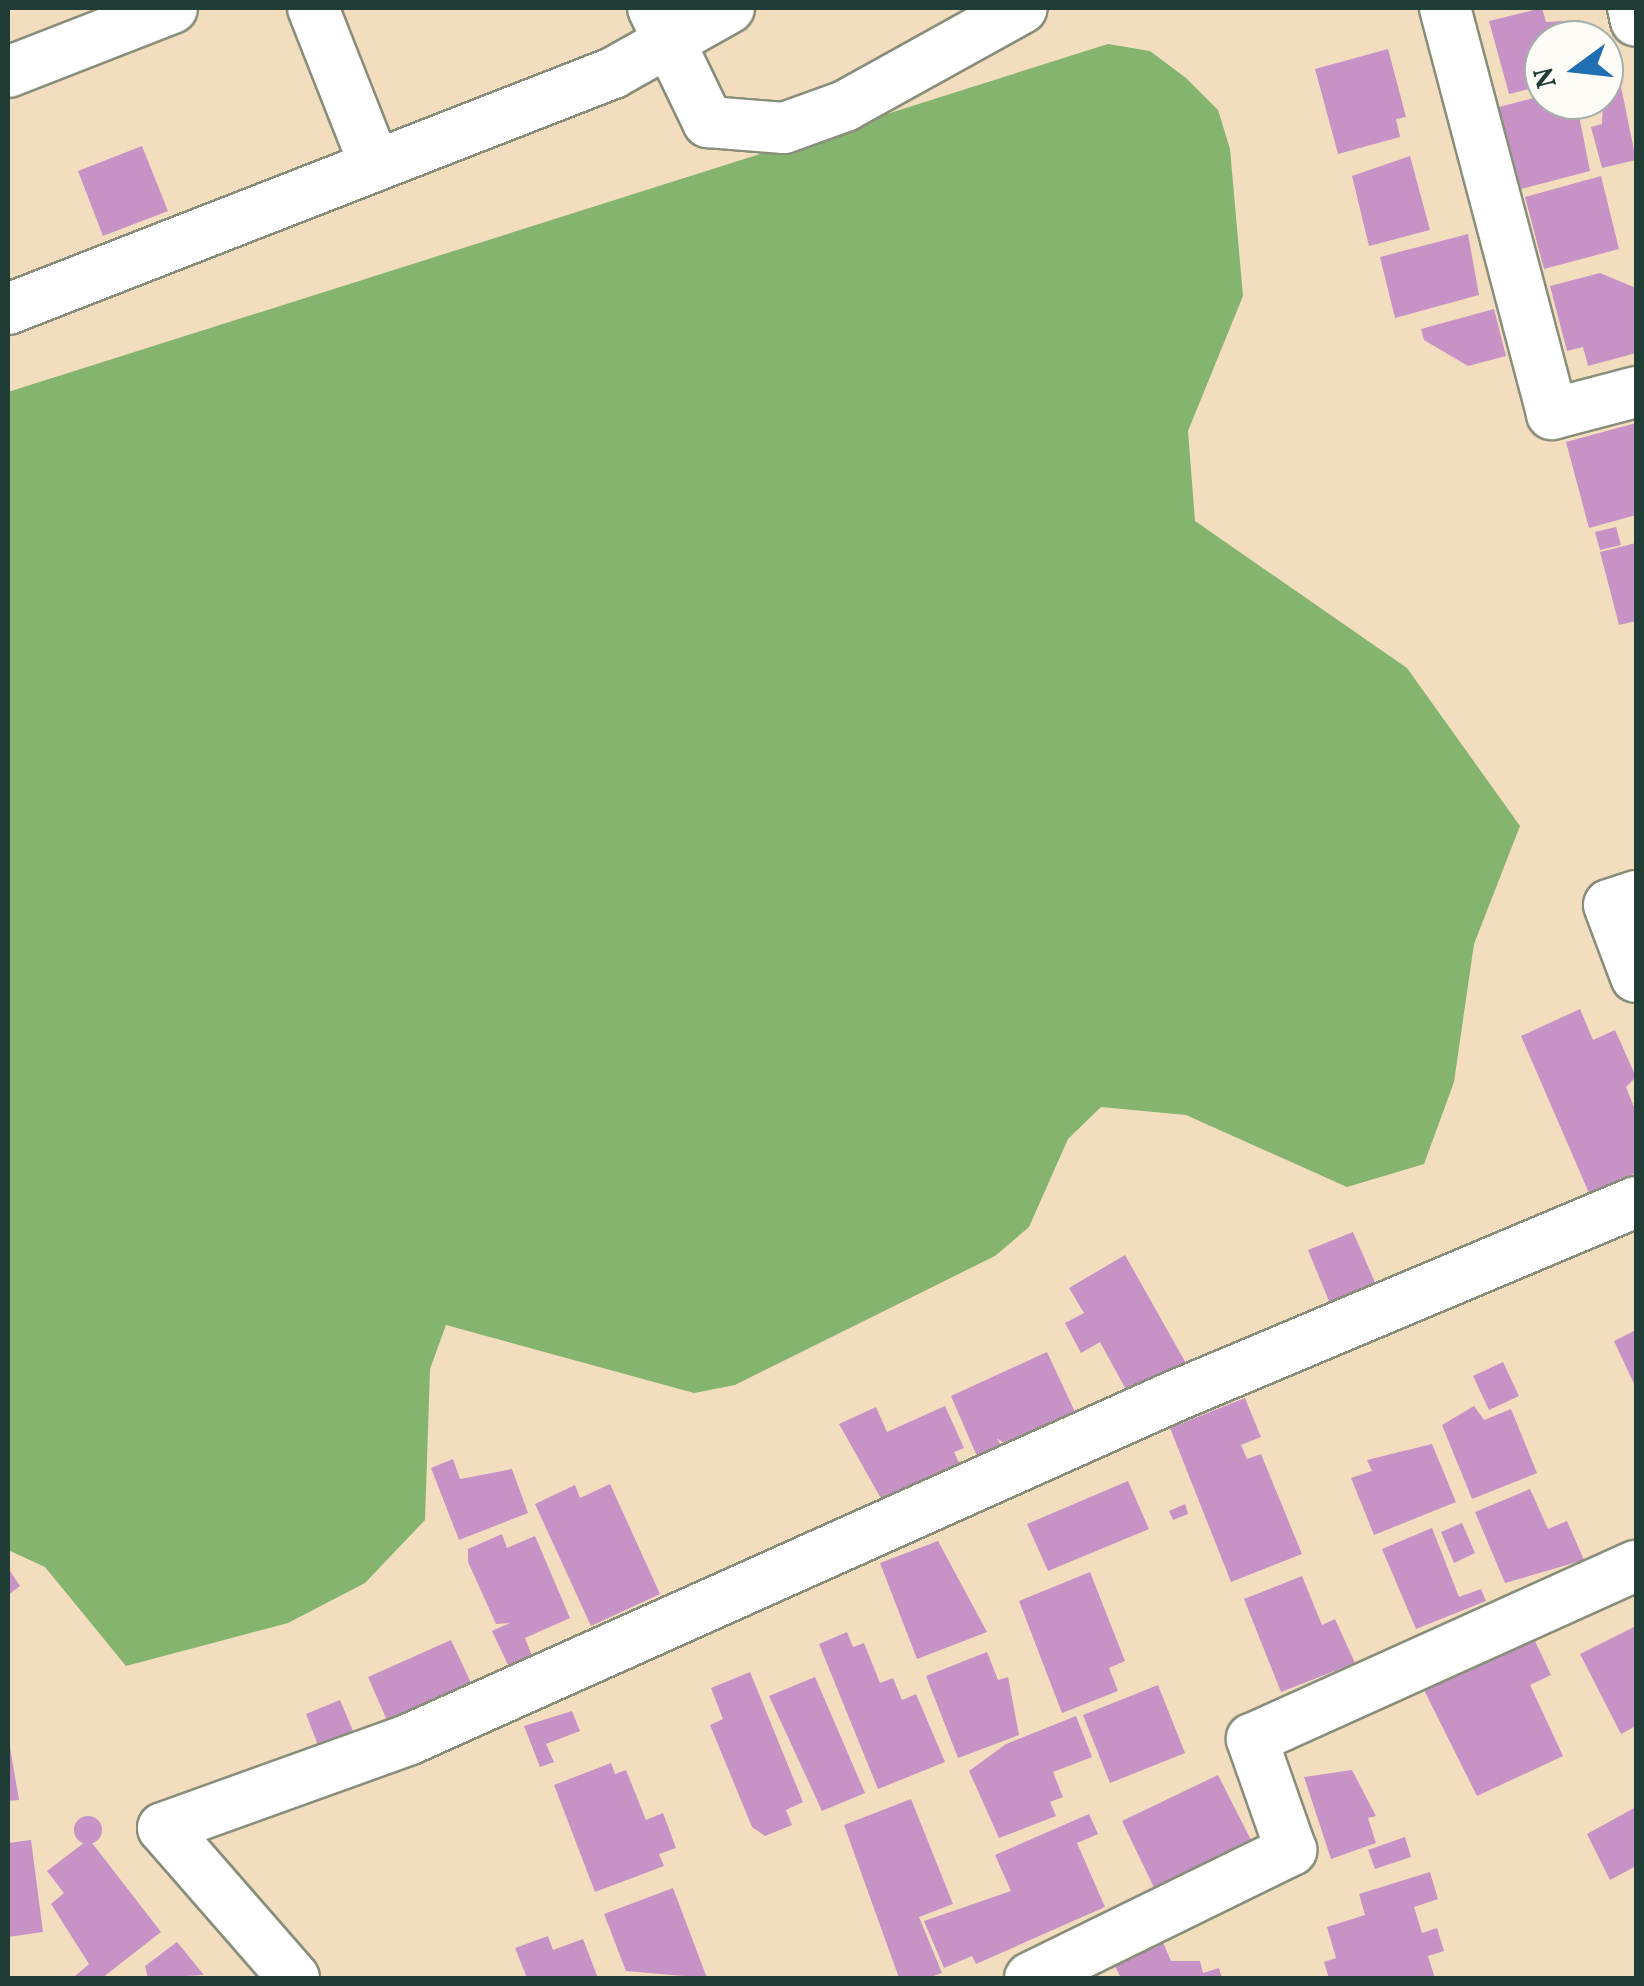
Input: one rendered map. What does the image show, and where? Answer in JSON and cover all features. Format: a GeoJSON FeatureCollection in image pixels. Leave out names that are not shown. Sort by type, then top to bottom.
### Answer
{"type":"FeatureCollection","features":[{"type":"Feature","properties":{"kind":"street"},"geometry":{"type":"LineString","coordinates":[[8,72],[172,8]]}},
{"type":"Feature","properties":{"kind":"street"},"geometry":{"type":"LineString","coordinates":[[313,8],[374,163]]}},
{"type":"Feature","properties":{"kind":"street"},"geometry":{"type":"LineString","coordinates":[[8,309],[374,163],[660,25],[729,8]]}},
{"type":"Feature","properties":{"kind":"street"},"geometry":{"type":"LineString","coordinates":[[660,25],[708,122],[784,128],[845,106],[1022,8]]}},
{"type":"Feature","properties":{"kind":"street"},"geometry":{"type":"LineString","coordinates":[[1445,8],[1552,414],[1636,392]]}},
{"type":"Feature","properties":{"kind":"street"},"geometry":{"type":"LineString","coordinates":[[1633,8],[1636,21]]}},
{"type":"Feature","properties":{"kind":"street"},"geometry":{"type":"LineString","coordinates":[[1636,896],[1609,905],[1636,977]]}},
{"type":"Feature","properties":{"kind":"street"},"geometry":{"type":"LineString","coordinates":[[294,1978],[163,1828],[410,1739],[1175,1396],[1636,1202]]}},
{"type":"Feature","properties":{"kind":"street"},"geometry":{"type":"LineString","coordinates":[[1030,1978],[1291,1850],[1252,1739],[1636,1566]]}},
{"type":"Feature","properties":{"kind":"green space"},"geometry":{"type":"Polygon","coordinates":[[[1108,44],[1150,51],[1186,78],[1218,110],[1230,149],[1243,296],[1188,431],[1195,521],[1407,668],[1520,826],[1474,944],[1454,1082],[1424,1164],[1347,1187],[1186,1115],[1101,1107],[1068,1139],[1029,1227],[995,1256],[735,1385],[694,1393],[446,1325],[430,1369],[425,1520],[365,1583],[288,1623],[126,1666],[45,1567],[8,1550],[8,392],[1108,44]]]}},
{"type":"Feature","properties":{"kind":"building"},"geometry":{"type":"Polygon","coordinates":[[[1542,8],[1545,20],[1524,20],[1524,90],[1509,94],[1489,21],[1542,8]]]}},
{"type":"Feature","properties":{"kind":"building"},"geometry":{"type":"Polygon","coordinates":[[[1388,49],[1406,117],[1396,119],[1400,137],[1338,154],[1315,69],[1388,49]]]}},
{"type":"Feature","properties":{"kind":"building"},"geometry":{"type":"Polygon","coordinates":[[[1524,100],[1524,120],[1580,120],[1590,171],[1521,189],[1499,107],[1524,100]]]}},
{"type":"Feature","properties":{"kind":"building"},"geometry":{"type":"Polygon","coordinates":[[[1624,101],[1636,160],[1602,168],[1591,127],[1602,124],[1602,120],[1624,120],[1624,101]]]}},
{"type":"Feature","properties":{"kind":"building"},"geometry":{"type":"Polygon","coordinates":[[[142,146],[168,211],[103,236],[78,171],[142,146]]]}},
{"type":"Feature","properties":{"kind":"building"},"geometry":{"type":"Polygon","coordinates":[[[1410,156],[1430,230],[1369,246],[1352,176],[1410,156]]]}},
{"type":"Feature","properties":{"kind":"building"},"geometry":{"type":"Polygon","coordinates":[[[1601,176],[1619,249],[1544,269],[1525,197],[1601,176]]]}},
{"type":"Feature","properties":{"kind":"building"},"geometry":{"type":"Polygon","coordinates":[[[1468,234],[1479,295],[1395,318],[1380,257],[1468,234]]]}},
{"type":"Feature","properties":{"kind":"building"},"geometry":{"type":"Polygon","coordinates":[[[1600,273],[1636,288],[1636,353],[1588,366],[1583,347],[1567,351],[1550,286],[1600,273]]]}},
{"type":"Feature","properties":{"kind":"building"},"geometry":{"type":"Polygon","coordinates":[[[1494,309],[1506,356],[1468,366],[1424,340],[1421,329],[1494,309]]]}},
{"type":"Feature","properties":{"kind":"building"},"geometry":{"type":"Polygon","coordinates":[[[1636,423],[1636,515],[1589,528],[1566,442],[1636,423]]]}},
{"type":"Feature","properties":{"kind":"building"},"geometry":{"type":"Polygon","coordinates":[[[1616,527],[1621,545],[1600,550],[1595,532],[1616,527]]]}},
{"type":"Feature","properties":{"kind":"building"},"geometry":{"type":"Polygon","coordinates":[[[1636,543],[1636,621],[1619,625],[1600,552],[1636,543]]]}},
{"type":"Feature","properties":{"kind":"building"},"geometry":{"type":"Polygon","coordinates":[[[1580,1009],[1593,1040],[1615,1030],[1636,1077],[1626,1087],[1636,1112],[1636,1173],[1589,1193],[1521,1036],[1580,1009]]]}},
{"type":"Feature","properties":{"kind":"building"},"geometry":{"type":"Polygon","coordinates":[[[1353,1232],[1377,1287],[1331,1306],[1308,1250],[1353,1232]]]}},
{"type":"Feature","properties":{"kind":"building"},"geometry":{"type":"Polygon","coordinates":[[[1125,1255],[1187,1365],[1130,1397],[1100,1342],[1081,1353],[1065,1323],[1084,1313],[1069,1288],[1125,1255]]]}},
{"type":"Feature","properties":{"kind":"building"},"geometry":{"type":"Polygon","coordinates":[[[1636,1330],[1636,1388],[1614,1341],[1636,1330]]]}},
{"type":"Feature","properties":{"kind":"building"},"geometry":{"type":"Polygon","coordinates":[[[1047,1352],[1075,1412],[1005,1444],[997,1438],[1003,1450],[979,1461],[951,1396],[1047,1352]]]}},
{"type":"Feature","properties":{"kind":"building"},"geometry":{"type":"Polygon","coordinates":[[[1503,1362],[1519,1396],[1489,1410],[1473,1376],[1503,1362]]]}},
{"type":"Feature","properties":{"kind":"building"},"geometry":{"type":"Polygon","coordinates":[[[1245,1398],[1261,1437],[1241,1445],[1247,1459],[1261,1454],[1302,1554],[1231,1582],[1170,1428],[1245,1398]]]}},
{"type":"Feature","properties":{"kind":"building"},"geometry":{"type":"Polygon","coordinates":[[[945,1406],[964,1448],[954,1452],[961,1467],[883,1502],[839,1424],[876,1407],[887,1432],[945,1406]]]}},
{"type":"Feature","properties":{"kind":"building"},"geometry":{"type":"Polygon","coordinates":[[[1474,1406],[1484,1420],[1511,1409],[1537,1473],[1472,1499],[1442,1425],[1474,1406]]]}},
{"type":"Feature","properties":{"kind":"building"},"geometry":{"type":"Polygon","coordinates":[[[1432,1444],[1456,1502],[1374,1535],[1351,1478],[1372,1471],[1367,1460],[1432,1444]]]}},
{"type":"Feature","properties":{"kind":"building"},"geometry":{"type":"Polygon","coordinates":[[[453,1459],[460,1479],[512,1469],[528,1513],[459,1540],[431,1468],[453,1459]]]}},
{"type":"Feature","properties":{"kind":"building"},"geometry":{"type":"Polygon","coordinates":[[[1128,1481],[1149,1529],[1048,1571],[1027,1524],[1128,1481]]]}},
{"type":"Feature","properties":{"kind":"building"},"geometry":{"type":"Polygon","coordinates":[[[610,1484],[660,1594],[591,1626],[535,1504],[575,1485],[580,1498],[610,1484]]]}},
{"type":"Feature","properties":{"kind":"building"},"geometry":{"type":"Polygon","coordinates":[[[1530,1489],[1548,1529],[1567,1521],[1584,1560],[1505,1583],[1475,1512],[1530,1489]]]}},
{"type":"Feature","properties":{"kind":"building"},"geometry":{"type":"Polygon","coordinates":[[[1185,1504],[1188,1514],[1173,1520],[1169,1511],[1185,1504]]]}},
{"type":"Feature","properties":{"kind":"building"},"geometry":{"type":"Polygon","coordinates":[[[1462,1523],[1475,1553],[1454,1563],[1441,1532],[1462,1523]]]}},
{"type":"Feature","properties":{"kind":"building"},"geometry":{"type":"Polygon","coordinates":[[[1432,1528],[1459,1597],[1481,1589],[1486,1601],[1416,1629],[1382,1549],[1432,1528]]]}},
{"type":"Feature","properties":{"kind":"building"},"geometry":{"type":"Polygon","coordinates":[[[502,1534],[507,1548],[535,1536],[570,1618],[525,1638],[534,1661],[511,1671],[492,1631],[510,1623],[496,1624],[468,1562],[468,1549],[502,1534]]]}},
{"type":"Feature","properties":{"kind":"building"},"geometry":{"type":"Polygon","coordinates":[[[938,1541],[987,1632],[917,1659],[880,1563],[938,1541]]]}},
{"type":"Feature","properties":{"kind":"building"},"geometry":{"type":"Polygon","coordinates":[[[8,1568],[20,1586],[8,1595],[8,1568]]]}},
{"type":"Feature","properties":{"kind":"building"},"geometry":{"type":"Polygon","coordinates":[[[1090,1572],[1125,1661],[1109,1668],[1118,1691],[1062,1713],[1019,1601],[1090,1572]]]}},
{"type":"Feature","properties":{"kind":"building"},"geometry":{"type":"Polygon","coordinates":[[[1302,1576],[1322,1625],[1335,1619],[1355,1663],[1281,1692],[1244,1599],[1302,1576]]]}},
{"type":"Feature","properties":{"kind":"building"},"geometry":{"type":"Polygon","coordinates":[[[1636,1626],[1636,1726],[1621,1734],[1580,1654],[1636,1626]]]}},
{"type":"Feature","properties":{"kind":"building"},"geometry":{"type":"Polygon","coordinates":[[[847,1632],[853,1647],[864,1643],[880,1683],[893,1678],[902,1700],[916,1694],[945,1762],[878,1789],[819,1644],[847,1632]]]}},
{"type":"Feature","properties":{"kind":"building"},"geometry":{"type":"Polygon","coordinates":[[[1534,1639],[1551,1675],[1530,1685],[1563,1756],[1477,1796],[1424,1690],[1534,1639]]]}},
{"type":"Feature","properties":{"kind":"building"},"geometry":{"type":"Polygon","coordinates":[[[451,1640],[473,1687],[389,1725],[368,1677],[451,1640]]]}},
{"type":"Feature","properties":{"kind":"building"},"geometry":{"type":"Polygon","coordinates":[[[987,1652],[998,1680],[1008,1677],[1019,1735],[958,1758],[926,1676],[987,1652]]]}},
{"type":"Feature","properties":{"kind":"building"},"geometry":{"type":"Polygon","coordinates":[[[750,1672],[803,1802],[786,1810],[792,1825],[765,1836],[752,1827],[710,1725],[723,1719],[711,1688],[750,1672]]]}},
{"type":"Feature","properties":{"kind":"building"},"geometry":{"type":"Polygon","coordinates":[[[815,1677],[865,1793],[822,1811],[769,1696],[815,1677]]]}},
{"type":"Feature","properties":{"kind":"building"},"geometry":{"type":"Polygon","coordinates":[[[1158,1685],[1185,1753],[1110,1783],[1083,1715],[1158,1685]]]}},
{"type":"Feature","properties":{"kind":"building"},"geometry":{"type":"Polygon","coordinates":[[[340,1700],[356,1738],[321,1753],[306,1714],[340,1700]]]}},
{"type":"Feature","properties":{"kind":"building"},"geometry":{"type":"Polygon","coordinates":[[[572,1711],[580,1731],[546,1744],[554,1762],[540,1767],[524,1726],[572,1711]]]}},
{"type":"Feature","properties":{"kind":"building"},"geometry":{"type":"Polygon","coordinates":[[[1076,1716],[1092,1757],[1053,1772],[1063,1797],[1050,1802],[1056,1816],[999,1838],[969,1771],[1006,1744],[1076,1716]]]}},
{"type":"Feature","properties":{"kind":"building"},"geometry":{"type":"Polygon","coordinates":[[[8,1736],[19,1800],[8,1801],[8,1736]]]}},
{"type":"Feature","properties":{"kind":"building"},"geometry":{"type":"Polygon","coordinates":[[[611,1763],[615,1774],[626,1770],[646,1820],[663,1813],[676,1848],[659,1854],[664,1866],[595,1892],[554,1785],[611,1763]]]}},
{"type":"Feature","properties":{"kind":"building"},"geometry":{"type":"Polygon","coordinates":[[[1352,1770],[1376,1816],[1368,1818],[1376,1843],[1331,1859],[1304,1777],[1352,1770]]]}},
{"type":"Feature","properties":{"kind":"building"},"geometry":{"type":"Polygon","coordinates":[[[1218,1775],[1251,1840],[1158,1896],[1122,1821],[1218,1775]]]}},
{"type":"Feature","properties":{"kind":"building"},"geometry":{"type":"Polygon","coordinates":[[[911,1799],[953,1904],[919,1917],[942,1973],[928,1978],[899,1978],[844,1825],[911,1799]]]}},
{"type":"Feature","properties":{"kind":"building"},"geometry":{"type":"Polygon","coordinates":[[[1636,1807],[1636,1866],[1610,1880],[1587,1834],[1636,1807]]]}},
{"type":"Feature","properties":{"kind":"building"},"geometry":{"type":"Polygon","coordinates":[[[1089,1814],[1098,1834],[1077,1843],[1105,1907],[976,1964],[972,1956],[944,1968],[924,1921],[1011,1891],[995,1855],[1089,1814]]]}},
{"type":"Feature","properties":{"kind":"building"},"geometry":{"type":"Polygon","coordinates":[[[88,1816],[98,1820],[102,1830],[98,1840],[88,1844],[78,1840],[74,1830],[78,1820],[88,1816]]]}},
{"type":"Feature","properties":{"kind":"building"},"geometry":{"type":"Polygon","coordinates":[[[1405,1837],[1411,1857],[1375,1869],[1368,1850],[1405,1837]]]}},
{"type":"Feature","properties":{"kind":"building"},"geometry":{"type":"Polygon","coordinates":[[[89,1839],[161,1932],[102,1978],[73,1978],[89,1964],[51,1904],[64,1893],[47,1871],[89,1839]]]}},
{"type":"Feature","properties":{"kind":"building"},"geometry":{"type":"Polygon","coordinates":[[[31,1840],[43,1932],[8,1937],[8,1843],[31,1840]]]}},
{"type":"Feature","properties":{"kind":"building"},"geometry":{"type":"Polygon","coordinates":[[[1430,1872],[1438,1899],[1414,1907],[1422,1933],[1437,1928],[1444,1951],[1428,1956],[1435,1978],[1329,1978],[1324,1962],[1336,1958],[1327,1927],[1365,1915],[1359,1894],[1430,1872]]]}},
{"type":"Feature","properties":{"kind":"building"},"geometry":{"type":"Polygon","coordinates":[[[673,1888],[707,1978],[626,1971],[604,1914],[673,1888]]]}},
{"type":"Feature","properties":{"kind":"building"},"geometry":{"type":"Polygon","coordinates":[[[548,1936],[553,1950],[583,1939],[598,1978],[527,1978],[515,1948],[548,1936]]]}},
{"type":"Feature","properties":{"kind":"building"},"geometry":{"type":"Polygon","coordinates":[[[1162,1940],[1171,1961],[1200,1961],[1203,1973],[1219,1968],[1222,1978],[1121,1978],[1115,1966],[1162,1940]]]}},
{"type":"Feature","properties":{"kind":"building"},"geometry":{"type":"Polygon","coordinates":[[[177,1942],[204,1975],[148,1978],[145,1966],[177,1942]]]}}]}
